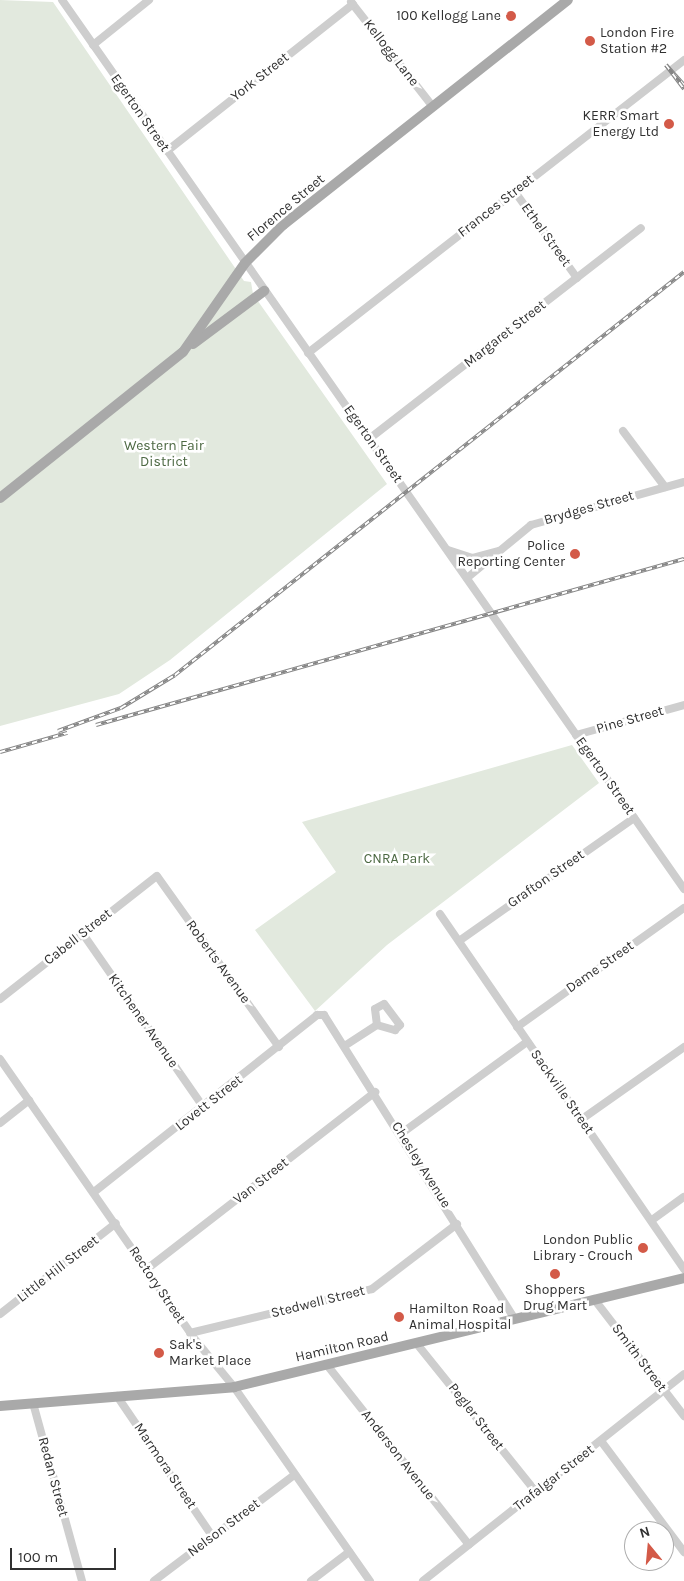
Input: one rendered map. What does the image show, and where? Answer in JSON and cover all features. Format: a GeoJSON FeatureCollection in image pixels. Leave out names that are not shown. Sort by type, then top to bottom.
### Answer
{"type":"FeatureCollection","features":[{"type":"Feature","properties":{"kind":"main road","name":"Florence Street"},"geometry":{"type":"LineString","coordinates":[[0,498],[183,352],[245,263],[284,225],[568,0]]}},
{"type":"Feature","properties":{"kind":"main road"},"geometry":{"type":"LineString","coordinates":[[183,352],[264,291]]}},
{"type":"Feature","properties":{"kind":"main road","name":"Hamilton Road"},"geometry":{"type":"LineString","coordinates":[[0,1406],[234,1387],[418,1344],[684,1278]]}},
{"type":"Feature","properties":{"kind":"street","name":"Egerton Street"},"geometry":{"type":"LineString","coordinates":[[62,0],[684,889]]}},
{"type":"Feature","properties":{"kind":"street"},"geometry":{"type":"LineString","coordinates":[[93,44],[149,0]]}},
{"type":"Feature","properties":{"kind":"street","name":"Kellogg Lane"},"geometry":{"type":"LineString","coordinates":[[351,2],[433,107]]}},
{"type":"Feature","properties":{"kind":"street","name":"York Street"},"geometry":{"type":"LineString","coordinates":[[167,151],[351,2]]}},
{"type":"Feature","properties":{"kind":"street","name":"Frances Street"},"geometry":{"type":"LineString","coordinates":[[308,353],[684,60]]}},
{"type":"Feature","properties":{"kind":"street","name":"Ethel Street"},"geometry":{"type":"LineString","coordinates":[[514,192],[577,278]]}},
{"type":"Feature","properties":{"kind":"street","name":"Margaret Street"},"geometry":{"type":"LineString","coordinates":[[369,439],[641,228]]}},
{"type":"Feature","properties":{"kind":"street"},"geometry":{"type":"LineString","coordinates":[[622,431],[666,487]]}},
{"type":"Feature","properties":{"kind":"street","name":"Brydges Street"},"geometry":{"type":"LineString","coordinates":[[467,578],[531,525],[684,482]]}},
{"type":"Feature","properties":{"kind":"street"},"geometry":{"type":"LineString","coordinates":[[447,549],[472,558],[502,550]]}},
{"type":"Feature","properties":{"kind":"street","name":"Pine Street"},"geometry":{"type":"LineString","coordinates":[[576,735],[684,706]]}},
{"type":"Feature","properties":{"kind":"street","name":"Grafton Street"},"geometry":{"type":"LineString","coordinates":[[458,941],[634,818]]}},
{"type":"Feature","properties":{"kind":"street","name":"Cabell Street"},"geometry":{"type":"LineString","coordinates":[[0,999],[156,876]]}},
{"type":"Feature","properties":{"kind":"street","name":"Roberts Avenue"},"geometry":{"type":"LineString","coordinates":[[156,876],[279,1047]]}},
{"type":"Feature","properties":{"kind":"street","name":"Dame Street"},"geometry":{"type":"LineString","coordinates":[[517,1027],[684,908]]}},
{"type":"Feature","properties":{"kind":"street","name":"Sackville Street"},"geometry":{"type":"LineString","coordinates":[[440,914],[684,1269]]}},
{"type":"Feature","properties":{"kind":"street","name":"Kitchener Avenue"},"geometry":{"type":"LineString","coordinates":[[83,934],[204,1108]]}},
{"type":"Feature","properties":{"kind":"street","name":"Lovett Street"},"geometry":{"type":"LineString","coordinates":[[94,1192],[204,1108],[317,1014],[324,1014]]}},
{"type":"Feature","properties":{"kind":"street","name":"Chesley Avenue"},"geometry":{"type":"LineString","coordinates":[[324,1014],[402,1133],[516,1319]]}},
{"type":"Feature","properties":{"kind":"street"},"geometry":{"type":"LineString","coordinates":[[346,1045],[377,1025]]}},
{"type":"Feature","properties":{"kind":"street"},"geometry":{"type":"LineString","coordinates":[[402,1133],[527,1042]]}},
{"type":"Feature","properties":{"kind":"street"},"geometry":{"type":"LineString","coordinates":[[582,1119],[684,1047]]}},
{"type":"Feature","properties":{"kind":"street","name":"Rectory Street"},"geometry":{"type":"LineString","coordinates":[[0,1059],[190,1333],[234,1387],[370,1581]]}},
{"type":"Feature","properties":{"kind":"street","name":"Van Street"},"geometry":{"type":"LineString","coordinates":[[148,1270],[375,1092]]}},
{"type":"Feature","properties":{"kind":"street"},"geometry":{"type":"LineString","coordinates":[[0,1123],[29,1100]]}},
{"type":"Feature","properties":{"kind":"street"},"geometry":{"type":"LineString","coordinates":[[652,1220],[684,1197]]}},
{"type":"Feature","properties":{"kind":"street","name":"Little Hill Street"},"geometry":{"type":"LineString","coordinates":[[0,1314],[116,1224]]}},
{"type":"Feature","properties":{"kind":"street","name":"Stedwell Street"},"geometry":{"type":"LineString","coordinates":[[190,1333],[372,1289],[458,1224]]}},
{"type":"Feature","properties":{"kind":"street","name":"Smith Street"},"geometry":{"type":"LineString","coordinates":[[594,1299],[684,1416]]}},
{"type":"Feature","properties":{"kind":"street","name":"Pegler Street"},"geometry":{"type":"LineString","coordinates":[[418,1344],[535,1491]]}},
{"type":"Feature","properties":{"kind":"street","name":"Anderson Avenue"},"geometry":{"type":"LineString","coordinates":[[328,1365],[469,1545]]}},
{"type":"Feature","properties":{"kind":"street","name":"Trafalgar Street"},"geometry":{"type":"LineString","coordinates":[[423,1581],[684,1374]]}},
{"type":"Feature","properties":{"kind":"street","name":"Marmora Street"},"geometry":{"type":"LineString","coordinates":[[117,1396],[212,1536]]}},
{"type":"Feature","properties":{"kind":"street","name":"Redan Street"},"geometry":{"type":"LineString","coordinates":[[33,1403],[82,1581]]}},
{"type":"Feature","properties":{"kind":"street"},"geometry":{"type":"LineString","coordinates":[[601,1441],[684,1552]]}},
{"type":"Feature","properties":{"kind":"street","name":"Nelson Street"},"geometry":{"type":"LineString","coordinates":[[155,1581],[294,1475]]}},
{"type":"Feature","properties":{"kind":"street"},"geometry":{"type":"LineString","coordinates":[[312,1581],[350,1552]]}},
{"type":"Feature","properties":{"kind":"green space","name":"Western Fair District"},"geometry":{"type":"Polygon","coordinates":[[[0,0],[53,2],[244,281],[251,282],[253,294],[387,484],[170,660],[119,694],[0,726],[0,0]]]}},
{"type":"Feature","properties":{"kind":"green space","name":"CNRA Park"},"geometry":{"type":"Polygon","coordinates":[[[572,745],[599,783],[387,945],[315,1011],[255,930],[336,872],[302,822],[572,745]]]}},
{"type":"Feature","properties":{"kind":"railway"},"geometry":{"type":"LineString","coordinates":[[684,85],[666,65],[684,89]]}},
{"type":"Feature","properties":{"kind":"railway"},"geometry":{"type":"LineString","coordinates":[[58,731],[121,708],[175,675],[684,272]]}},
{"type":"Feature","properties":{"kind":"railway"},"geometry":{"type":"LineString","coordinates":[[96,725],[684,559]]}},
{"type":"Feature","properties":{"kind":"railway"},"geometry":{"type":"LineString","coordinates":[[0,752],[67,733]]}},
{"type":"Feature","properties":{"kind":"place","name":"100 Kellogg Lane"},"geometry":{"type":"Point","coordinates":[511,16]}},
{"type":"Feature","properties":{"kind":"place","name":"London Fire Station #2"},"geometry":{"type":"Point","coordinates":[590,41]}},
{"type":"Feature","properties":{"kind":"place","name":"KERR Smart Energy Ltd"},"geometry":{"type":"Point","coordinates":[669,124]}},
{"type":"Feature","properties":{"kind":"place","name":"Police Reporting Center"},"geometry":{"type":"Point","coordinates":[575,554]}},
{"type":"Feature","properties":{"kind":"place","name":"London Public Library - Crouch"},"geometry":{"type":"Point","coordinates":[643,1248]}},
{"type":"Feature","properties":{"kind":"place","name":"Shoppers Drug Mart"},"geometry":{"type":"Point","coordinates":[555,1274]}},
{"type":"Feature","properties":{"kind":"place","name":"Hamilton Road Animal Hospital"},"geometry":{"type":"Point","coordinates":[399,1317]}},
{"type":"Feature","properties":{"kind":"place","name":"Sak's Market Place"},"geometry":{"type":"Point","coordinates":[159,1353]}}]}
